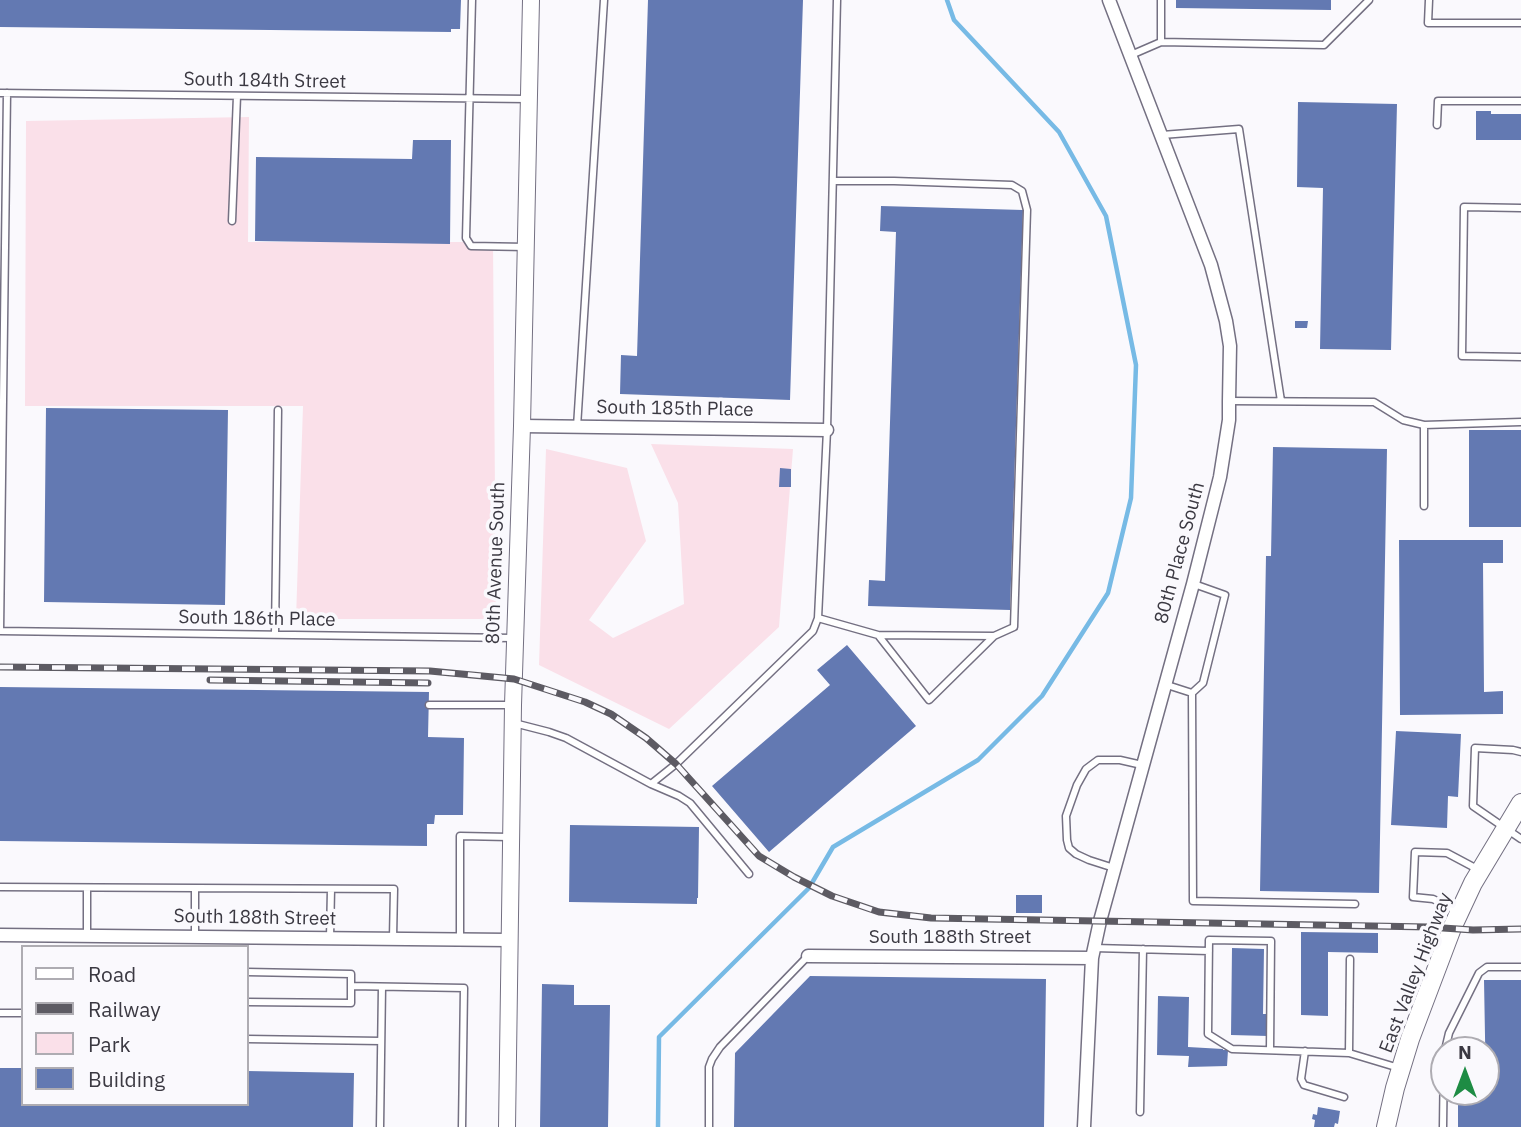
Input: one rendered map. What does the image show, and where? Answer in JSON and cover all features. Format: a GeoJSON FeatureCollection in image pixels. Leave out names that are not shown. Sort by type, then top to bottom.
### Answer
{"type":"FeatureCollection","features":[{"type":"Feature","properties":{"kind":"main road","name":"East Valley Highway"},"geometry":{"type":"LineString","coordinates":[[1386,1127],[1401,1068],[1459,912],[1521,803]]}},
{"type":"Feature","properties":{"kind":"street","name":"80th Avenue South"},"geometry":{"type":"LineString","coordinates":[[508,1127],[512,723],[527,247],[531,0]]}},
{"type":"Feature","properties":{"kind":"street","name":"80th Place South"},"geometry":{"type":"LineString","coordinates":[[1084,1127],[1093,953],[1114,867],[1193,584],[1222,469],[1229,419],[1230,346],[1205,246],[1109,0]]}},
{"type":"Feature","properties":{"kind":"street","name":"South 185th Place"},"geometry":{"type":"LineString","coordinates":[[522,426],[827,430]]}},
{"type":"Feature","properties":{"kind":"street","name":"South 188th Street"},"geometry":{"type":"LineString","coordinates":[[0,935],[195,937],[219,942],[330,938],[509,940]]}},
{"type":"Feature","properties":{"kind":"street","name":"South 188th Street"},"geometry":{"type":"LineString","coordinates":[[808,956],[1093,953]]}},
{"type":"Feature","properties":{"kind":"lane"},"geometry":{"type":"LineString","coordinates":[[472,0],[466,238],[471,246],[527,247]]}},
{"type":"Feature","properties":{"kind":"lane"},"geometry":{"type":"LineString","coordinates":[[578,427],[604,0]]}},
{"type":"Feature","properties":{"kind":"lane"},"geometry":{"type":"LineString","coordinates":[[651,784],[676,764],[813,631],[818,618],[827,430],[837,0]]}},
{"type":"Feature","properties":{"kind":"lane"},"geometry":{"type":"LineString","coordinates":[[1161,0],[1161,41]]}},
{"type":"Feature","properties":{"kind":"lane"},"geometry":{"type":"LineString","coordinates":[[1131,55],[1161,41],[1324,45],[1369,0]]}},
{"type":"Feature","properties":{"kind":"lane"},"geometry":{"type":"LineString","coordinates":[[1429,0],[1429,23],[1521,23]]}},
{"type":"Feature","properties":{"kind":"lane"},"geometry":{"type":"LineString","coordinates":[[0,631],[3,93]]}},
{"type":"Feature","properties":{"kind":"lane","name":"South 184th Street"},"geometry":{"type":"LineString","coordinates":[[3,93],[530,100]]}},
{"type":"Feature","properties":{"kind":"lane"},"geometry":{"type":"LineString","coordinates":[[232,221],[237,96]]}},
{"type":"Feature","properties":{"kind":"lane"},"geometry":{"type":"LineString","coordinates":[[1437,125],[1438,101],[1521,102]]}},
{"type":"Feature","properties":{"kind":"lane"},"geometry":{"type":"LineString","coordinates":[[1162,135],[1239,130],[1281,401]]}},
{"type":"Feature","properties":{"kind":"lane"},"geometry":{"type":"LineString","coordinates":[[833,181],[1012,185],[1022,191],[1027,210],[1014,627],[994,636],[929,701],[878,635]]}},
{"type":"Feature","properties":{"kind":"lane"},"geometry":{"type":"LineString","coordinates":[[1521,208],[1464,207],[1462,356],[1521,357]]}},
{"type":"Feature","properties":{"kind":"lane"},"geometry":{"type":"LineString","coordinates":[[1229,401],[1374,402],[1403,420],[1424,425],[1521,422]]}},
{"type":"Feature","properties":{"kind":"lane"},"geometry":{"type":"LineString","coordinates":[[275,635],[278,410]]}},
{"type":"Feature","properties":{"kind":"lane"},"geometry":{"type":"LineString","coordinates":[[1424,425],[1424,506]]}},
{"type":"Feature","properties":{"kind":"lane"},"geometry":{"type":"LineString","coordinates":[[1193,584],[1225,595],[1203,683],[1192,693],[1193,901],[1355,904]]}},
{"type":"Feature","properties":{"kind":"lane"},"geometry":{"type":"LineString","coordinates":[[818,618],[878,635],[994,636]]}},
{"type":"Feature","properties":{"kind":"lane","name":"South 186th Place"},"geometry":{"type":"LineString","coordinates":[[0,631],[514,638]]}},
{"type":"Feature","properties":{"kind":"lane"},"geometry":{"type":"LineString","coordinates":[[1164,684],[1192,693]]}},
{"type":"Feature","properties":{"kind":"lane"},"geometry":{"type":"LineString","coordinates":[[429,705],[513,705]]}},
{"type":"Feature","properties":{"kind":"lane"},"geometry":{"type":"LineString","coordinates":[[512,723],[566,738],[690,803],[749,874]]}},
{"type":"Feature","properties":{"kind":"lane"},"geometry":{"type":"LineString","coordinates":[[1521,752],[1475,748],[1473,806],[1521,839]]}},
{"type":"Feature","properties":{"kind":"lane"},"geometry":{"type":"LineString","coordinates":[[1114,867],[1089,860],[1069,848],[1066,816],[1086,769],[1098,760],[1120,760],[1142,765]]}},
{"type":"Feature","properties":{"kind":"lane"},"geometry":{"type":"LineString","coordinates":[[460,940],[460,836],[511,837]]}},
{"type":"Feature","properties":{"kind":"lane"},"geometry":{"type":"LineString","coordinates":[[1459,912],[1433,899],[1413,897],[1415,852],[1447,853],[1481,871]]}},
{"type":"Feature","properties":{"kind":"lane"},"geometry":{"type":"LineString","coordinates":[[0,887],[394,889],[393,939]]}},
{"type":"Feature","properties":{"kind":"lane"},"geometry":{"type":"LineString","coordinates":[[87,888],[87,936]]}},
{"type":"Feature","properties":{"kind":"lane"},"geometry":{"type":"LineString","coordinates":[[195,888],[195,937]]}},
{"type":"Feature","properties":{"kind":"lane"},"geometry":{"type":"LineString","coordinates":[[330,938],[331,889]]}},
{"type":"Feature","properties":{"kind":"lane"},"geometry":{"type":"LineString","coordinates":[[1270,1050],[1270,941],[1209,940],[1208,1034],[1232,1049],[1349,1053],[1401,1068]]}},
{"type":"Feature","properties":{"kind":"lane"},"geometry":{"type":"LineString","coordinates":[[1093,953],[1143,949],[1209,950]]}},
{"type":"Feature","properties":{"kind":"lane"},"geometry":{"type":"LineString","coordinates":[[1140,1112],[1143,949]]}},
{"type":"Feature","properties":{"kind":"lane"},"geometry":{"type":"LineString","coordinates":[[709,1127],[709,1067],[712,1059],[720,1047],[808,956]]}},
{"type":"Feature","properties":{"kind":"lane"},"geometry":{"type":"LineString","coordinates":[[1349,1053],[1350,959]]}},
{"type":"Feature","properties":{"kind":"lane"},"geometry":{"type":"LineString","coordinates":[[1449,1036],[1479,973],[1487,967],[1521,967]]}},
{"type":"Feature","properties":{"kind":"lane"},"geometry":{"type":"LineString","coordinates":[[248,972],[351,974],[351,1003],[248,1002]]}},
{"type":"Feature","properties":{"kind":"lane"},"geometry":{"type":"LineString","coordinates":[[351,986],[464,988],[462,1127]]}},
{"type":"Feature","properties":{"kind":"lane"},"geometry":{"type":"LineString","coordinates":[[380,1127],[382,987]]}},
{"type":"Feature","properties":{"kind":"lane"},"geometry":{"type":"LineString","coordinates":[[0,1013],[21,1013]]}},
{"type":"Feature","properties":{"kind":"lane"},"geometry":{"type":"LineString","coordinates":[[248,1039],[381,1041]]}},
{"type":"Feature","properties":{"kind":"lane"},"geometry":{"type":"LineString","coordinates":[[1305,1051],[1301,1079],[1304,1085],[1344,1097]]}},
{"type":"Feature","properties":{"kind":"lane"},"geometry":{"type":"LineString","coordinates":[[1443,1106],[1443,1127]]}},
{"type":"Feature","properties":{"kind":"green space"},"geometry":{"type":"Polygon","coordinates":[[[249,117],[248,242],[493,242],[496,619],[296,619],[303,406],[25,406],[26,121],[249,117]]]}},
{"type":"Feature","properties":{"kind":"green space"},"geometry":{"type":"Polygon","coordinates":[[[651,444],[793,449],[779,627],[669,729],[539,665],[546,449],[627,468],[646,541],[589,620],[613,638],[684,604],[678,503],[651,444]]]}},
{"type":"Feature","properties":{"kind":"building"},"geometry":{"type":"Polygon","coordinates":[[[0,0],[461,0],[460,29],[451,29],[451,32],[0,27],[0,0]]]}},
{"type":"Feature","properties":{"kind":"building"},"geometry":{"type":"Polygon","coordinates":[[[648,0],[803,0],[790,400],[620,394],[621,355],[637,356],[648,0]]]}},
{"type":"Feature","properties":{"kind":"building"},"geometry":{"type":"Polygon","coordinates":[[[1176,0],[1331,0],[1331,10],[1176,8],[1176,0]]]}},
{"type":"Feature","properties":{"kind":"building"},"geometry":{"type":"Polygon","coordinates":[[[1298,102],[1397,104],[1391,350],[1320,349],[1323,188],[1297,187],[1298,102]]]}},
{"type":"Feature","properties":{"kind":"building"},"geometry":{"type":"Polygon","coordinates":[[[1476,111],[1521,114],[1521,140],[1476,140],[1476,111]]]}},
{"type":"Feature","properties":{"kind":"building"},"geometry":{"type":"Polygon","coordinates":[[[413,140],[451,140],[450,244],[255,241],[256,157],[412,159],[413,140]]]}},
{"type":"Feature","properties":{"kind":"building"},"geometry":{"type":"Polygon","coordinates":[[[881,206],[1023,210],[1010,610],[868,606],[869,580],[885,581],[896,232],[880,231],[881,206]]]}},
{"type":"Feature","properties":{"kind":"building"},"geometry":{"type":"Polygon","coordinates":[[[1295,321],[1308,321],[1307,328],[1295,328],[1295,321]]]}},
{"type":"Feature","properties":{"kind":"building"},"geometry":{"type":"Polygon","coordinates":[[[46,408],[228,410],[225,605],[44,602],[46,408]]]}},
{"type":"Feature","properties":{"kind":"building"},"geometry":{"type":"Polygon","coordinates":[[[1469,430],[1521,430],[1521,527],[1469,527],[1469,430]]]}},
{"type":"Feature","properties":{"kind":"building"},"geometry":{"type":"Polygon","coordinates":[[[1273,447],[1387,449],[1379,893],[1260,891],[1266,556],[1271,556],[1273,447]]]}},
{"type":"Feature","properties":{"kind":"building"},"geometry":{"type":"Polygon","coordinates":[[[780,468],[791,469],[791,487],[779,487],[780,468]]]}},
{"type":"Feature","properties":{"kind":"building"},"geometry":{"type":"Polygon","coordinates":[[[1399,540],[1503,540],[1503,563],[1483,563],[1484,692],[1503,691],[1503,714],[1400,715],[1399,540]]]}},
{"type":"Feature","properties":{"kind":"building"},"geometry":{"type":"Polygon","coordinates":[[[847,645],[916,726],[769,852],[712,786],[830,685],[817,670],[847,645]]]}},
{"type":"Feature","properties":{"kind":"building"},"geometry":{"type":"Polygon","coordinates":[[[0,687],[429,692],[428,737],[464,738],[463,815],[435,815],[434,824],[427,824],[427,846],[0,841],[0,687]]]}},
{"type":"Feature","properties":{"kind":"building"},"geometry":{"type":"Polygon","coordinates":[[[1396,731],[1461,734],[1458,797],[1448,796],[1447,828],[1391,825],[1396,731]]]}},
{"type":"Feature","properties":{"kind":"building"},"geometry":{"type":"Polygon","coordinates":[[[570,825],[699,827],[697,904],[569,902],[570,825]]]}},
{"type":"Feature","properties":{"kind":"building"},"geometry":{"type":"Polygon","coordinates":[[[1016,895],[1042,895],[1042,913],[1016,913],[1016,895]]]}},
{"type":"Feature","properties":{"kind":"building"},"geometry":{"type":"Polygon","coordinates":[[[1301,932],[1378,933],[1378,953],[1328,952],[1328,1016],[1301,1015],[1301,932]]]}},
{"type":"Feature","properties":{"kind":"building"},"geometry":{"type":"Polygon","coordinates":[[[1232,948],[1264,949],[1263,1014],[1268,1014],[1268,1036],[1231,1035],[1232,948]]]}},
{"type":"Feature","properties":{"kind":"building"},"geometry":{"type":"Polygon","coordinates":[[[810,976],[1046,979],[1044,1127],[734,1127],[735,1053],[810,976]]]}},
{"type":"Feature","properties":{"kind":"building"},"geometry":{"type":"Polygon","coordinates":[[[1484,980],[1521,980],[1521,1127],[1458,1127],[1458,1106],[1500,1106],[1500,1036],[1485,1036],[1484,980]]]}},
{"type":"Feature","properties":{"kind":"building"},"geometry":{"type":"Polygon","coordinates":[[[542,984],[574,985],[574,1005],[610,1005],[608,1127],[540,1127],[542,984]]]}},
{"type":"Feature","properties":{"kind":"building"},"geometry":{"type":"Polygon","coordinates":[[[1158,996],[1189,997],[1188,1047],[1228,1050],[1227,1066],[1188,1067],[1189,1056],[1157,1055],[1158,996]]]}},
{"type":"Feature","properties":{"kind":"building"},"geometry":{"type":"Polygon","coordinates":[[[0,1068],[21,1068],[21,1106],[248,1106],[248,1071],[354,1073],[353,1127],[0,1127],[0,1068]]]}},
{"type":"Feature","properties":{"kind":"building"},"geometry":{"type":"Polygon","coordinates":[[[1318,1107],[1340,1111],[1338,1124],[1335,1123],[1334,1127],[1314,1127],[1313,1114],[1317,1115],[1318,1107]]]}},
{"type":"Feature","properties":{"kind":"waterway"},"geometry":{"type":"LineString","coordinates":[[658,1127],[659,1037],[809,888],[833,847],[978,760],[1042,696],[1108,593],[1131,498],[1136,365],[1106,216],[1059,132],[954,20],[947,0]]}},
{"type":"Feature","properties":{"kind":"railway"},"geometry":{"type":"LineString","coordinates":[[0,667],[430,671],[514,679],[585,702],[611,714],[646,738],[676,764],[759,856],[832,896],[879,912],[931,918],[1521,929]]}},
{"type":"Feature","properties":{"kind":"railway"},"geometry":{"type":"LineString","coordinates":[[210,680],[428,683]]}}]}
